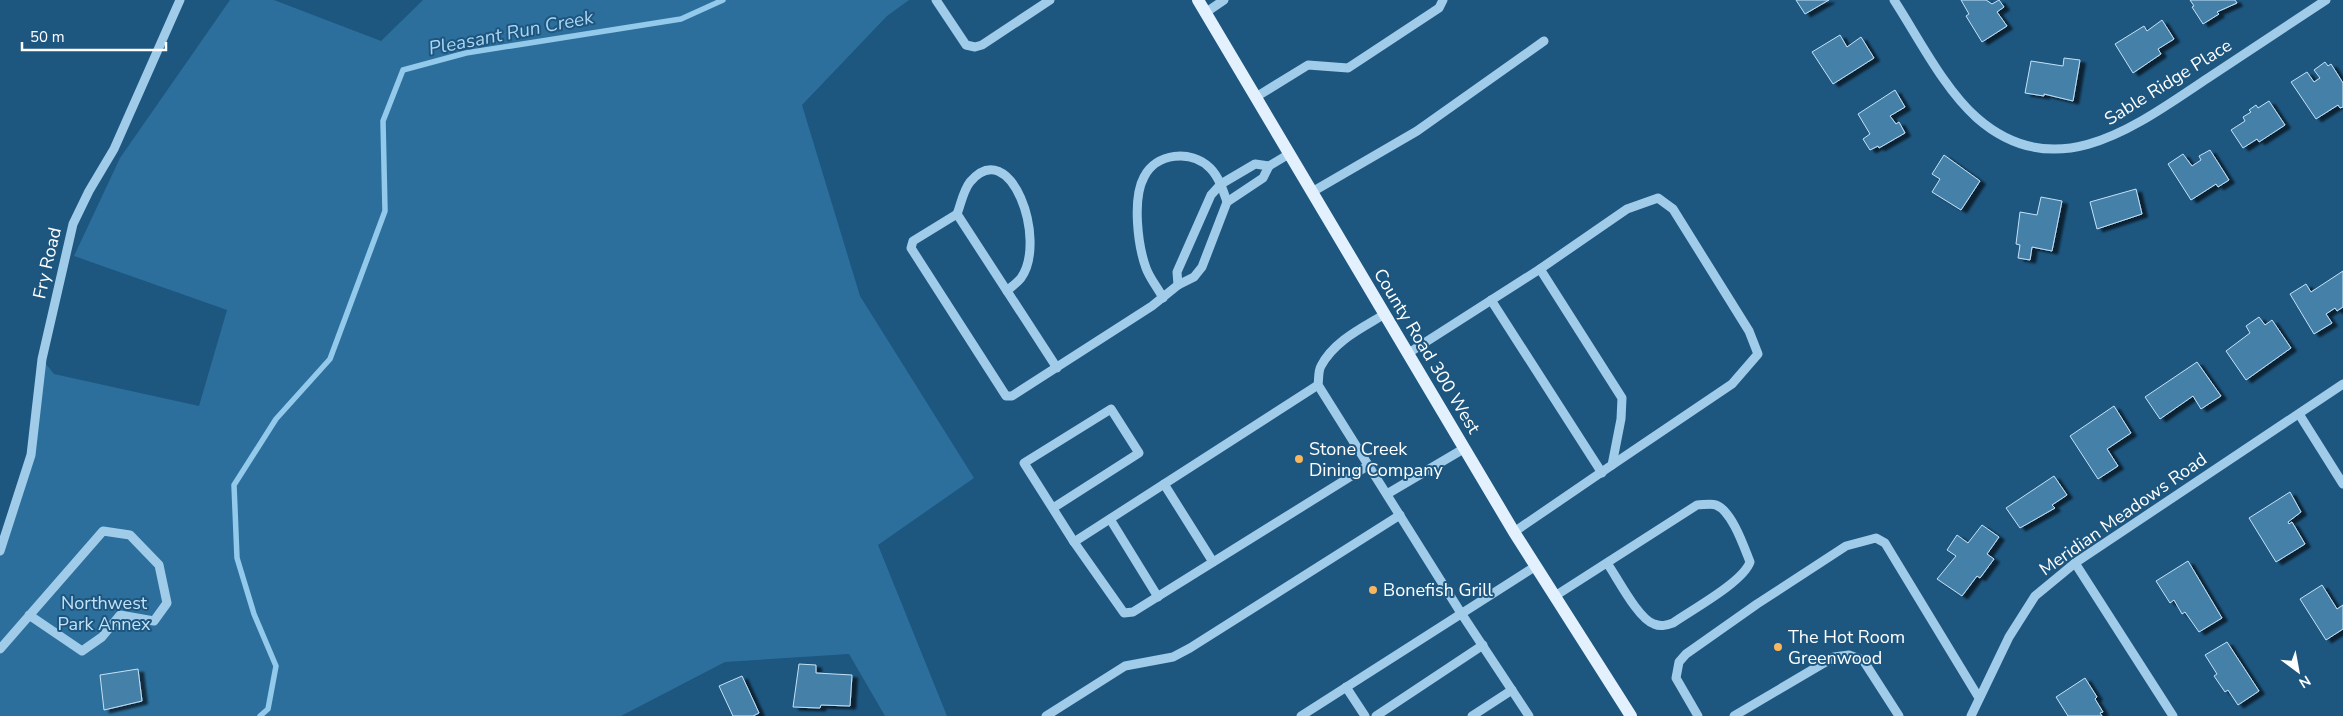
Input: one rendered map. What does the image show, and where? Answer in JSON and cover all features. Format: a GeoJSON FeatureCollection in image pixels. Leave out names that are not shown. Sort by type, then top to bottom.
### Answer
{"type":"FeatureCollection","features":[{"type":"Feature","properties":{"kind":"main road","name":"County Road 300 West"},"geometry":{"type":"LineString","coordinates":[[1198,0],[1514,532],[1631,716]]}},
{"type":"Feature","properties":{"kind":"street","name":"Fry Road"},"geometry":{"type":"LineString","coordinates":[[0,551],[31,455],[42,359],[73,224],[89,191],[114,149],[180,0]]}},
{"type":"Feature","properties":{"kind":"street"},"geometry":{"type":"LineString","coordinates":[[936,0],[966,45],[975,47],[982,45],[1050,0]]}},
{"type":"Feature","properties":{"kind":"street"},"geometry":{"type":"LineString","coordinates":[[1205,13],[1224,0]]}},
{"type":"Feature","properties":{"kind":"street"},"geometry":{"type":"LineString","coordinates":[[1256,97],[1308,65],[1348,68],[1439,8],[1443,0]]}},
{"type":"Feature","properties":{"kind":"street","name":"Sable Ridge Place"},"geometry":{"type":"LineString","coordinates":[[1894,0],[1955,94],[1977,118],[1996,132],[2013,141],[2038,148],[2066,149],[2097,143],[2122,133],[2326,0]]}},
{"type":"Feature","properties":{"kind":"street"},"geometry":{"type":"LineString","coordinates":[[1312,192],[1417,131],[1544,41]]}},
{"type":"Feature","properties":{"kind":"street"},"geometry":{"type":"LineString","coordinates":[[1007,291],[1024,273],[1031,240],[1026,212],[1013,182],[998,172],[983,173],[969,183],[957,214],[913,241],[911,248],[1006,396],[1012,396],[1163,298],[1178,285],[1194,277],[1202,267],[1227,202],[1262,178],[1269,166],[1289,154]]}},
{"type":"Feature","properties":{"kind":"street"},"geometry":{"type":"LineString","coordinates":[[1163,298],[1146,270],[1141,253],[1138,206],[1144,176],[1163,160],[1183,155],[1192,157],[1209,167],[1221,184],[1227,202]]}},
{"type":"Feature","properties":{"kind":"street"},"geometry":{"type":"LineString","coordinates":[[1178,285],[1177,272],[1211,195],[1221,184],[1255,164],[1269,166]]}},
{"type":"Feature","properties":{"kind":"street"},"geometry":{"type":"LineString","coordinates":[[1408,354],[1627,209],[1658,198],[1672,209],[1750,330],[1758,354],[1732,384],[1514,532]]}},
{"type":"Feature","properties":{"kind":"street"},"geometry":{"type":"LineString","coordinates":[[957,214],[1056,368]]}},
{"type":"Feature","properties":{"kind":"street"},"geometry":{"type":"LineString","coordinates":[[1540,268],[1622,398],[1612,465]]}},
{"type":"Feature","properties":{"kind":"street"},"geometry":{"type":"LineString","coordinates":[[1491,300],[1602,472]]}},
{"type":"Feature","properties":{"kind":"street"},"geometry":{"type":"LineString","coordinates":[[1385,314],[1346,338],[1329,354],[1320,367],[1318,385],[1529,716]]}},
{"type":"Feature","properties":{"kind":"street","name":"Meridian Meadows Road"},"geometry":{"type":"LineString","coordinates":[[1971,716],[2009,637],[2035,596],[2075,563],[2343,384]]}},
{"type":"Feature","properties":{"kind":"street"},"geometry":{"type":"LineString","coordinates":[[1074,542],[1318,385]]}},
{"type":"Feature","properties":{"kind":"street"},"geometry":{"type":"LineString","coordinates":[[1053,508],[1139,452],[1111,409],[1024,463],[1074,542],[1124,613],[1133,612],[1369,465]]}},
{"type":"Feature","properties":{"kind":"street"},"geometry":{"type":"LineString","coordinates":[[2299,414],[2343,484]]}},
{"type":"Feature","properties":{"kind":"street"},"geometry":{"type":"LineString","coordinates":[[1387,494],[1464,448]]}},
{"type":"Feature","properties":{"kind":"street"},"geometry":{"type":"LineString","coordinates":[[1164,484],[1213,562]]}},
{"type":"Feature","properties":{"kind":"street"},"geometry":{"type":"LineString","coordinates":[[1555,596],[1697,505],[1715,504],[1721,508],[1739,533],[1750,562],[1747,571],[1736,580],[1673,623],[1664,626],[1653,624],[1643,616],[1607,563]]}},
{"type":"Feature","properties":{"kind":"street"},"geometry":{"type":"LineString","coordinates":[[1046,716],[1126,666],[1173,657],[1190,648],[1400,515]]}},
{"type":"Feature","properties":{"kind":"street"},"geometry":{"type":"LineString","coordinates":[[1110,519],[1158,597]]}},
{"type":"Feature","properties":{"kind":"street"},"geometry":{"type":"LineString","coordinates":[[0,649],[103,531],[130,535],[160,565],[167,603],[154,621],[120,615],[102,637],[82,651],[29,616]]}},
{"type":"Feature","properties":{"kind":"street"},"geometry":{"type":"LineString","coordinates":[[1698,716],[1676,678],[1679,662],[1686,654],[1757,604],[1846,546],[1876,538],[1886,544],[1979,698]]}},
{"type":"Feature","properties":{"kind":"street"},"geometry":{"type":"LineString","coordinates":[[2075,563],[2173,716]]}},
{"type":"Feature","properties":{"kind":"street"},"geometry":{"type":"LineString","coordinates":[[1301,716],[1536,566]]}},
{"type":"Feature","properties":{"kind":"street"},"geometry":{"type":"LineString","coordinates":[[1376,716],[1482,645]]}},
{"type":"Feature","properties":{"kind":"street"},"geometry":{"type":"LineString","coordinates":[[1734,716],[1834,657],[1849,655],[1863,660],[1899,716]]}},
{"type":"Feature","properties":{"kind":"street"},"geometry":{"type":"LineString","coordinates":[[1346,687],[1364,716]]}},
{"type":"Feature","properties":{"kind":"street"},"geometry":{"type":"LineString","coordinates":[[1472,716],[1512,690]]}},
{"type":"Feature","properties":{"kind":"green space","name":"Northwest Park Annex"},"geometry":{"type":"Polygon","coordinates":[[[230,0],[274,0],[381,41],[423,0],[909,0],[887,16],[802,105],[860,296],[974,478],[878,545],[947,716],[885,716],[849,654],[725,662],[621,716],[0,716],[0,551],[32,444],[42,359],[54,374],[199,406],[227,310],[74,256],[120,158],[230,0]]]}},
{"type":"Feature","properties":{"kind":"building"},"geometry":{"type":"Polygon","coordinates":[[[1796,0],[1829,0],[1805,14],[1796,0]]]}},
{"type":"Feature","properties":{"kind":"building"},"geometry":{"type":"Polygon","coordinates":[[[1961,0],[1986,0],[1992,4],[1999,0],[2004,7],[1997,12],[2007,26],[1982,42],[1966,16],[1969,14],[1961,0]]]}},
{"type":"Feature","properties":{"kind":"building"},"geometry":{"type":"Polygon","coordinates":[[[2190,0],[2235,0],[2237,3],[2217,12],[2219,14],[2203,24],[2192,7],[2194,6],[2190,0]]]}},
{"type":"Feature","properties":{"kind":"building"},"geometry":{"type":"Polygon","coordinates":[[[2162,20],[2174,39],[2158,49],[2161,54],[2133,73],[2115,44],[2144,26],[2147,31],[2162,20]]]}},
{"type":"Feature","properties":{"kind":"building"},"geometry":{"type":"Polygon","coordinates":[[[1840,35],[1847,47],[1861,37],[1874,58],[1833,84],[1812,52],[1840,35]]]}},
{"type":"Feature","properties":{"kind":"building"},"geometry":{"type":"Polygon","coordinates":[[[2064,58],[2080,60],[2073,101],[2044,94],[2044,96],[2025,93],[2031,61],[2063,66],[2064,58]]]}},
{"type":"Feature","properties":{"kind":"building"},"geometry":{"type":"Polygon","coordinates":[[[2325,62],[2328,66],[2331,64],[2343,83],[2343,107],[2340,108],[2338,105],[2316,119],[2291,82],[2307,72],[2314,82],[2320,78],[2314,70],[2325,62]]]}},
{"type":"Feature","properties":{"kind":"building"},"geometry":{"type":"Polygon","coordinates":[[[1895,90],[1905,107],[1890,116],[1896,124],[1899,122],[1905,133],[1879,148],[1878,146],[1870,150],[1863,139],[1870,134],[1858,114],[1895,90]]]}},
{"type":"Feature","properties":{"kind":"building"},"geometry":{"type":"Polygon","coordinates":[[[2269,101],[2285,125],[2259,142],[2257,139],[2243,148],[2231,130],[2245,121],[2243,117],[2251,112],[2249,110],[2256,105],[2258,108],[2269,101]]]}},
{"type":"Feature","properties":{"kind":"building"},"geometry":{"type":"Polygon","coordinates":[[[2210,150],[2229,180],[2218,187],[2216,184],[2191,200],[2168,164],[2183,154],[2192,166],[2201,160],[2199,156],[2210,150]]]}},
{"type":"Feature","properties":{"kind":"building"},"geometry":{"type":"Polygon","coordinates":[[[1944,155],[1980,181],[1961,210],[1932,192],[1940,179],[1932,174],[1944,155]]]}},
{"type":"Feature","properties":{"kind":"building"},"geometry":{"type":"Polygon","coordinates":[[[2136,189],[2142,214],[2097,229],[2090,202],[2136,189]]]}},
{"type":"Feature","properties":{"kind":"building"},"geometry":{"type":"Polygon","coordinates":[[[2041,197],[2062,201],[2052,251],[2032,247],[2030,260],[2018,258],[2020,245],[2016,244],[2020,212],[2037,215],[2041,197]]]}},
{"type":"Feature","properties":{"kind":"building"},"geometry":{"type":"Polygon","coordinates":[[[2343,271],[2343,307],[2337,311],[2335,308],[2326,314],[2332,323],[2314,334],[2290,294],[2306,284],[2311,292],[2343,271]]]}},
{"type":"Feature","properties":{"kind":"building"},"geometry":{"type":"Polygon","coordinates":[[[2259,317],[2265,325],[2272,320],[2291,348],[2246,380],[2226,351],[2250,333],[2246,326],[2259,317]]]}},
{"type":"Feature","properties":{"kind":"building"},"geometry":{"type":"Polygon","coordinates":[[[2197,362],[2221,396],[2201,409],[2193,396],[2160,419],[2145,397],[2197,362]]]}},
{"type":"Feature","properties":{"kind":"building"},"geometry":{"type":"Polygon","coordinates":[[[2114,406],[2131,433],[2107,449],[2118,466],[2098,479],[2070,436],[2114,406]]]}},
{"type":"Feature","properties":{"kind":"building"},"geometry":{"type":"Polygon","coordinates":[[[2054,476],[2067,495],[2052,505],[2055,508],[2020,528],[2006,508],[2054,476]]]}},
{"type":"Feature","properties":{"kind":"building"},"geometry":{"type":"Polygon","coordinates":[[[2290,492],[2301,512],[2288,522],[2289,524],[2292,522],[2305,544],[2276,562],[2249,518],[2290,492]]]}},
{"type":"Feature","properties":{"kind":"building"},"geometry":{"type":"Polygon","coordinates":[[[1982,525],[1999,537],[1987,554],[1994,559],[1980,578],[1977,576],[1962,596],[1937,579],[1956,556],[1947,550],[1957,535],[1968,543],[1982,525]]]}},
{"type":"Feature","properties":{"kind":"building"},"geometry":{"type":"Polygon","coordinates":[[[2188,561],[2222,618],[2199,632],[2185,612],[2182,614],[2174,600],[2170,603],[2156,581],[2188,561]]]}},
{"type":"Feature","properties":{"kind":"building"},"geometry":{"type":"Polygon","coordinates":[[[2322,585],[2337,609],[2343,605],[2343,629],[2326,640],[2300,599],[2322,585]]]}},
{"type":"Feature","properties":{"kind":"building"},"geometry":{"type":"Polygon","coordinates":[[[2227,642],[2259,691],[2238,705],[2228,690],[2225,692],[2214,676],[2217,674],[2205,655],[2227,642]]]}},
{"type":"Feature","properties":{"kind":"building"},"geometry":{"type":"Polygon","coordinates":[[[799,664],[816,665],[816,673],[852,675],[850,706],[821,705],[820,708],[793,707],[799,664]]]}},
{"type":"Feature","properties":{"kind":"building"},"geometry":{"type":"Polygon","coordinates":[[[138,669],[142,701],[104,710],[100,675],[138,669]]]}},
{"type":"Feature","properties":{"kind":"building"},"geometry":{"type":"Polygon","coordinates":[[[742,676],[759,713],[753,716],[733,716],[719,686],[742,676]]]}},
{"type":"Feature","properties":{"kind":"building"},"geometry":{"type":"Polygon","coordinates":[[[2085,678],[2097,697],[2095,699],[2103,712],[2100,713],[2102,716],[2068,716],[2056,697],[2085,678]]]}},
{"type":"Feature","properties":{"kind":"waterway","name":"Pleasant Run Creek"},"geometry":{"type":"LineString","coordinates":[[260,716],[268,709],[276,666],[254,614],[237,558],[234,485],[276,419],[330,359],[385,211],[383,121],[403,70],[466,53],[681,19],[723,0]]}},
{"type":"Feature","properties":{"kind":"place","name":"Stone Creek Dining Company"},"geometry":{"type":"Point","coordinates":[1299,459]}},
{"type":"Feature","properties":{"kind":"place","name":"Bonefish Grill"},"geometry":{"type":"Point","coordinates":[1373,590]}},
{"type":"Feature","properties":{"kind":"place","name":"The Hot Room Greenwood"},"geometry":{"type":"Point","coordinates":[1778,647]}}]}
